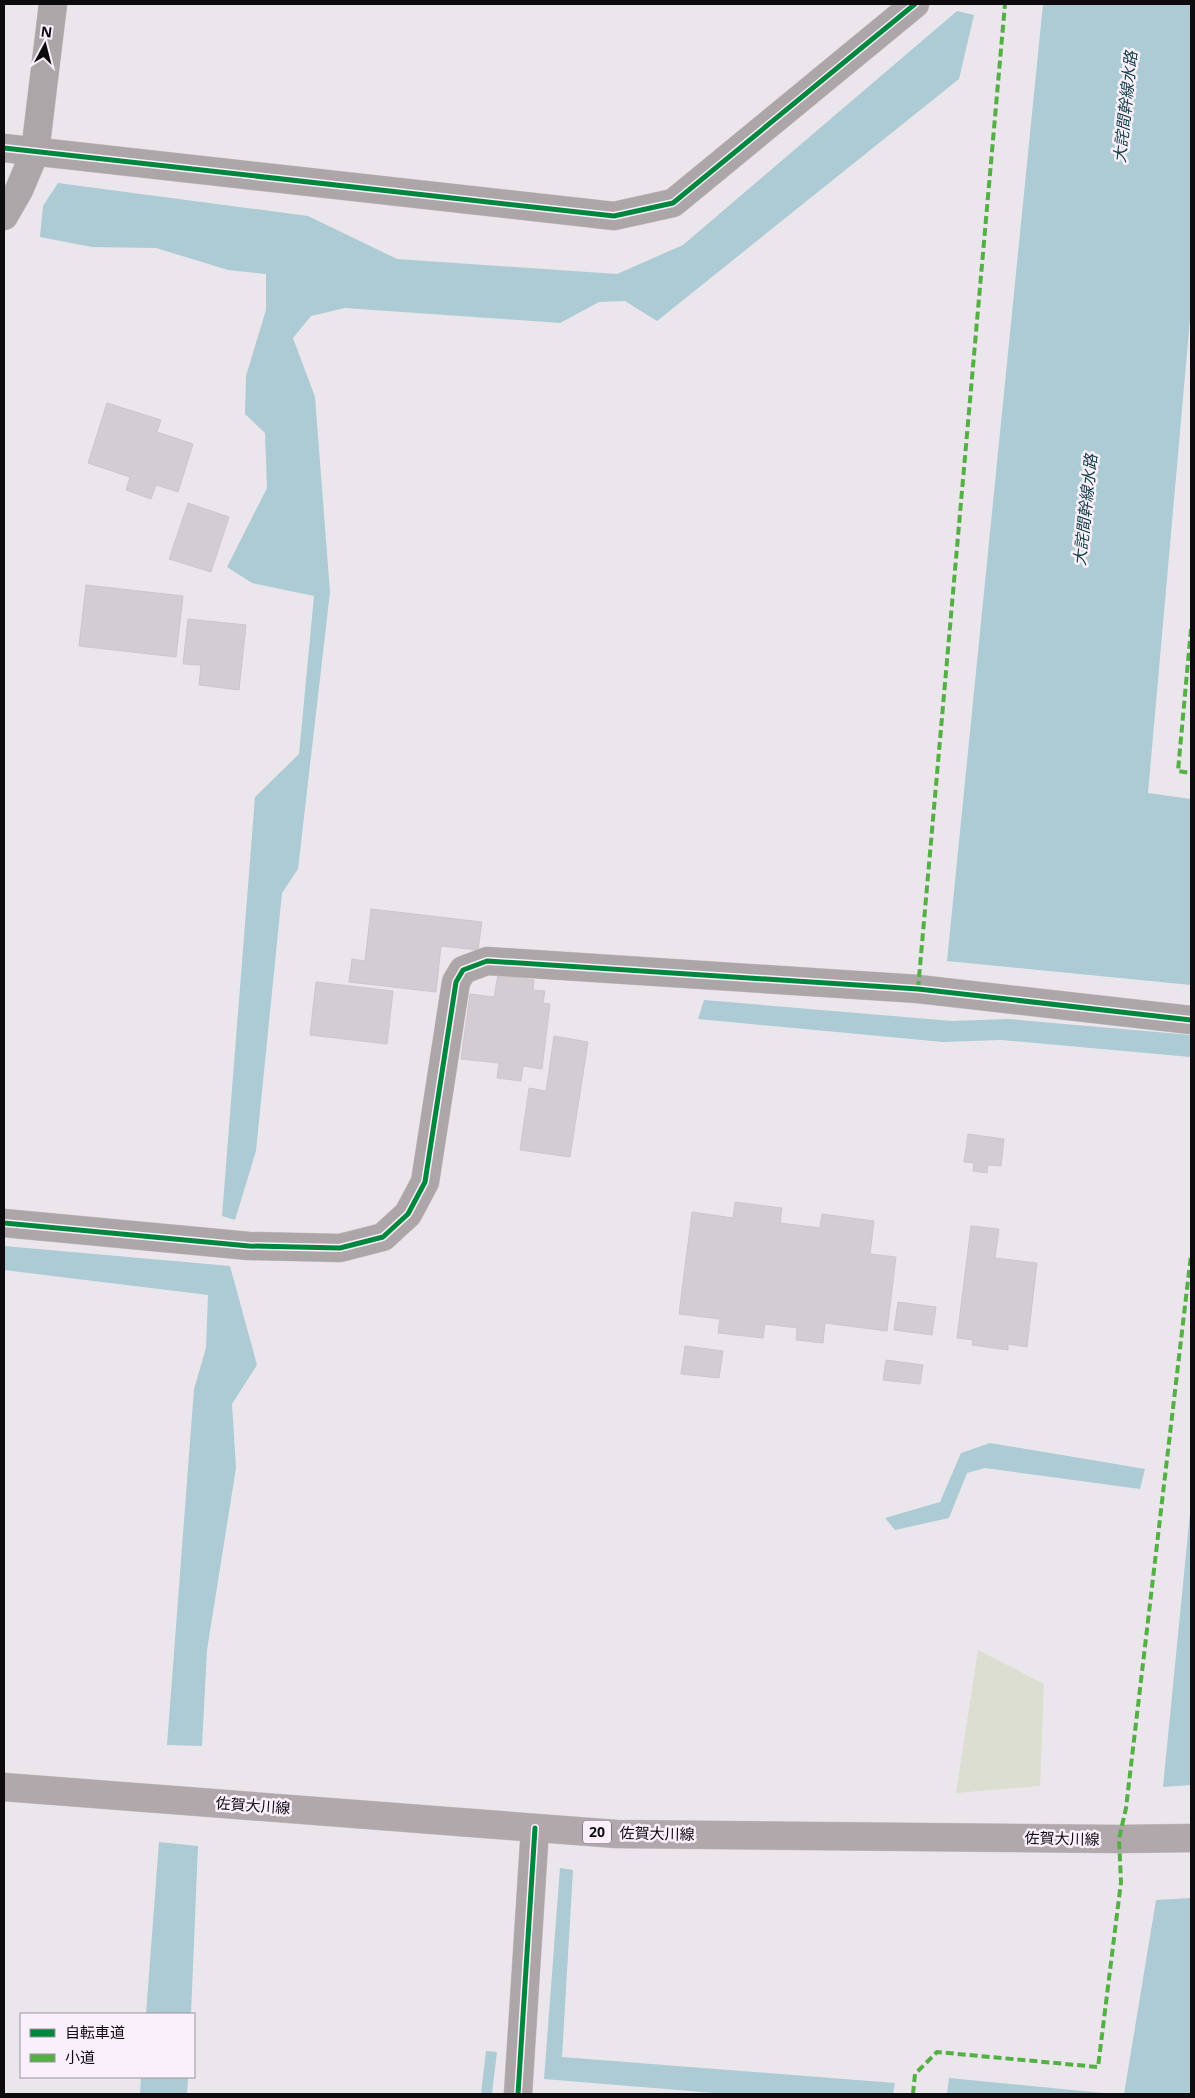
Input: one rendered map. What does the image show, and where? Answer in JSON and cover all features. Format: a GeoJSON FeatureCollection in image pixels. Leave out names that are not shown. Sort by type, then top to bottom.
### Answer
{"type":"FeatureCollection","features":[{"type":"Feature","properties":{"kind":"main road","name":"佐賀大川線"},"geometry":{"type":"LineString","coordinates":[[4,1787],[616,1834],[1119,1839],[1191,1838]]}},
{"type":"Feature","properties":{"kind":"street"},"geometry":{"type":"LineString","coordinates":[[4,216],[35,152],[53,4]]}},
{"type":"Feature","properties":{"kind":"street"},"geometry":{"type":"LineString","coordinates":[[4,148],[614,216],[673,203],[915,4]]}},
{"type":"Feature","properties":{"kind":"street"},"geometry":{"type":"LineString","coordinates":[[4,1223],[249,1246],[340,1248],[383,1237],[408,1214],[425,1182],[456,982],[463,970],[487,961],[918,989],[1191,1020]]}},
{"type":"Feature","properties":{"kind":"street"},"geometry":{"type":"LineString","coordinates":[[518,2094],[535,1828]]}},
{"type":"Feature","properties":{"kind":"shaded area"},"geometry":{"type":"Polygon","coordinates":[[[978,1650],[1044,1684],[1040,1786],[956,1793],[978,1650]]]}},
{"type":"Feature","properties":{"kind":"water","name":"大詫間幹線水路"},"geometry":{"type":"Polygon","coordinates":[[[1043,4],[1191,4],[1191,308],[1148,793],[1191,799],[1191,985],[947,961],[1043,4]]]}},
{"type":"Feature","properties":{"kind":"water"},"geometry":{"type":"Polygon","coordinates":[[[957,11],[974,15],[959,79],[657,321],[625,301],[599,302],[560,323],[345,308],[311,316],[293,338],[315,397],[330,592],[298,869],[282,893],[256,1151],[235,1220],[222,1216],[255,797],[299,754],[314,596],[252,583],[227,567],[267,488],[265,433],[245,414],[246,376],[266,310],[266,274],[228,270],[156,248],[92,247],[40,237],[43,206],[58,183],[308,216],[397,259],[617,274],[683,245],[957,11]]]}},
{"type":"Feature","properties":{"kind":"water"},"geometry":{"type":"Polygon","coordinates":[[[704,1000],[952,1021],[1008,1019],[1191,1035],[1191,1057],[1001,1040],[943,1042],[698,1019],[704,1000]]]}},
{"type":"Feature","properties":{"kind":"water"},"geometry":{"type":"Polygon","coordinates":[[[4,1246],[230,1266],[257,1365],[232,1404],[236,1468],[207,1650],[202,1746],[167,1745],[194,1389],[206,1348],[208,1295],[4,1270],[4,1246]]]}},
{"type":"Feature","properties":{"kind":"water"},"geometry":{"type":"Polygon","coordinates":[[[990,1443],[1145,1469],[1140,1489],[985,1468],[967,1473],[949,1518],[895,1530],[885,1518],[940,1502],[961,1453],[990,1443]]]}},
{"type":"Feature","properties":{"kind":"water"},"geometry":{"type":"Polygon","coordinates":[[[1191,1503],[1191,1785],[1163,1787],[1191,1503]]]}},
{"type":"Feature","properties":{"kind":"water"},"geometry":{"type":"Polygon","coordinates":[[[159,1842],[198,1846],[191,2013],[146,2013],[159,1842]]]}},
{"type":"Feature","properties":{"kind":"water"},"geometry":{"type":"Polygon","coordinates":[[[560,1868],[573,1870],[562,2057],[895,2083],[893,2094],[726,2094],[544,2079],[560,1868]]]}},
{"type":"Feature","properties":{"kind":"water"},"geometry":{"type":"Polygon","coordinates":[[[1191,1898],[1191,2094],[1124,2094],[1156,1900],[1191,1898]]]}},
{"type":"Feature","properties":{"kind":"water"},"geometry":{"type":"Polygon","coordinates":[[[486,2051],[497,2052],[492,2094],[481,2094],[486,2051]]]}},
{"type":"Feature","properties":{"kind":"water"},"geometry":{"type":"Polygon","coordinates":[[[141,2078],[188,2078],[187,2094],[140,2094],[141,2078]]]}},
{"type":"Feature","properties":{"kind":"water"},"geometry":{"type":"Polygon","coordinates":[[[949,2078],[1114,2094],[947,2094],[949,2078]]]}},
{"type":"Feature","properties":{"kind":"building"},"geometry":{"type":"Polygon","coordinates":[[[107,403],[161,420],[157,432],[193,444],[178,492],[156,485],[151,499],[126,490],[130,477],[88,463],[107,403]]]}},
{"type":"Feature","properties":{"kind":"building"},"geometry":{"type":"Polygon","coordinates":[[[188,503],[229,517],[211,572],[169,559],[188,503]]]}},
{"type":"Feature","properties":{"kind":"building"},"geometry":{"type":"Polygon","coordinates":[[[86,585],[183,596],[176,657],[79,646],[86,585]]]}},
{"type":"Feature","properties":{"kind":"building"},"geometry":{"type":"Polygon","coordinates":[[[188,619],[246,625],[239,690],[199,685],[201,665],[183,664],[188,619]]]}},
{"type":"Feature","properties":{"kind":"building"},"geometry":{"type":"Polygon","coordinates":[[[371,909],[482,922],[478,950],[441,946],[436,992],[349,982],[352,959],[365,961],[371,909]]]}},
{"type":"Feature","properties":{"kind":"building"},"geometry":{"type":"Polygon","coordinates":[[[498,975],[534,980],[533,990],[545,991],[543,1003],[550,1004],[542,1069],[523,1066],[521,1081],[497,1078],[499,1063],[461,1059],[470,994],[494,997],[498,975]]]}},
{"type":"Feature","properties":{"kind":"building"},"geometry":{"type":"Polygon","coordinates":[[[316,982],[393,991],[387,1044],[310,1035],[316,982]]]}},
{"type":"Feature","properties":{"kind":"building"},"geometry":{"type":"Polygon","coordinates":[[[554,1036],[588,1042],[570,1157],[520,1150],[529,1088],[546,1091],[554,1036]]]}},
{"type":"Feature","properties":{"kind":"building"},"geometry":{"type":"Polygon","coordinates":[[[968,1134],[1004,1139],[1001,1166],[988,1165],[987,1173],[973,1171],[974,1163],[964,1162],[968,1134]]]}},
{"type":"Feature","properties":{"kind":"building"},"geometry":{"type":"Polygon","coordinates":[[[735,1202],[782,1208],[780,1223],[820,1228],[822,1214],[874,1221],[870,1254],[896,1257],[887,1331],[825,1323],[823,1343],[796,1340],[797,1328],[765,1324],[763,1338],[718,1333],[720,1319],[679,1314],[692,1212],[733,1218],[735,1202]]]}},
{"type":"Feature","properties":{"kind":"building"},"geometry":{"type":"Polygon","coordinates":[[[971,1226],[999,1229],[995,1258],[1037,1263],[1027,1347],[1008,1344],[1008,1350],[972,1345],[973,1340],[957,1338],[971,1226]]]}},
{"type":"Feature","properties":{"kind":"building"},"geometry":{"type":"Polygon","coordinates":[[[898,1302],[936,1307],[932,1335],[894,1330],[898,1302]]]}},
{"type":"Feature","properties":{"kind":"building"},"geometry":{"type":"Polygon","coordinates":[[[685,1346],[723,1351],[719,1378],[681,1374],[685,1346]]]}},
{"type":"Feature","properties":{"kind":"building"},"geometry":{"type":"Polygon","coordinates":[[[886,1360],[923,1365],[920,1384],[883,1380],[886,1360]]]}},
{"type":"Feature","properties":{"kind":"marked path"},"geometry":{"type":"LineString","coordinates":[[918,989],[1005,4]]}},
{"type":"Feature","properties":{"kind":"marked path"},"geometry":{"type":"LineString","coordinates":[[1191,629],[1178,771],[1191,773]]}},
{"type":"Feature","properties":{"kind":"marked path"},"geometry":{"type":"LineString","coordinates":[[913,2094],[915,2074],[937,2052],[1098,2067],[1121,1882],[1119,1839],[1126,1808],[1191,1255]]}},
{"type":"Feature","properties":{"kind":"cycle path"},"geometry":{"type":"LineString","coordinates":[[4,148],[614,216],[673,203],[915,4]]}},
{"type":"Feature","properties":{"kind":"cycle path"},"geometry":{"type":"LineString","coordinates":[[4,1223],[249,1246],[340,1248],[383,1237],[408,1214],[425,1182],[456,982],[463,970],[487,961],[918,989],[1191,1020]]}},
{"type":"Feature","properties":{"kind":"cycle path"},"geometry":{"type":"LineString","coordinates":[[518,2094],[535,1828]]}}]}
